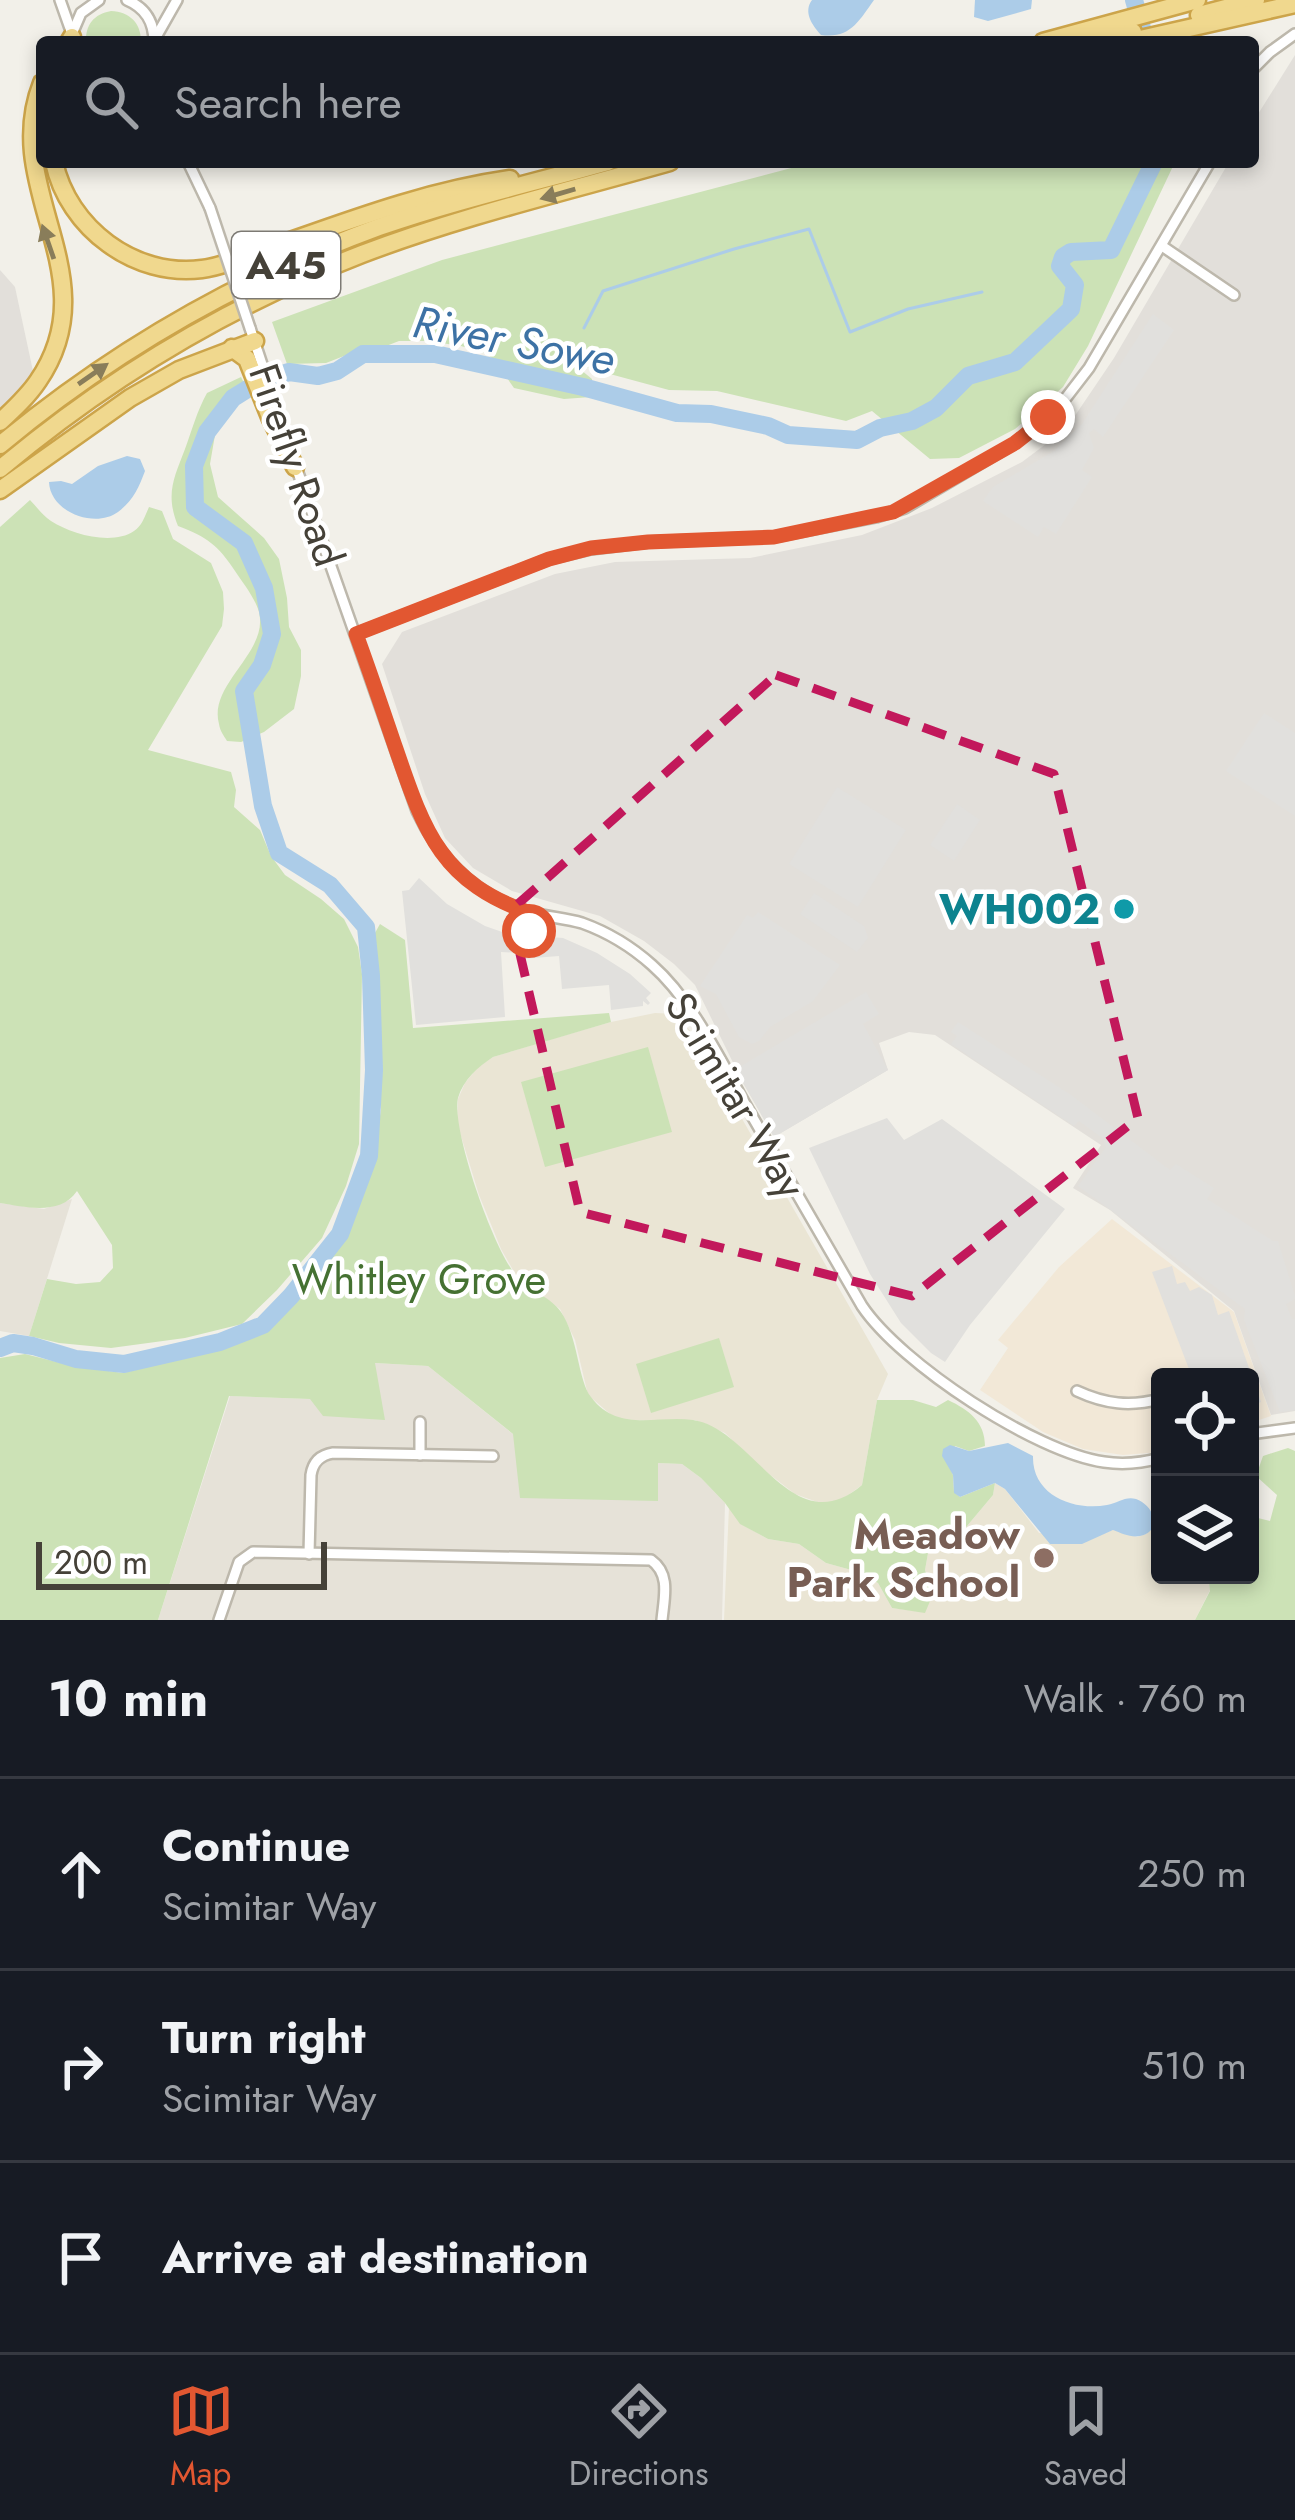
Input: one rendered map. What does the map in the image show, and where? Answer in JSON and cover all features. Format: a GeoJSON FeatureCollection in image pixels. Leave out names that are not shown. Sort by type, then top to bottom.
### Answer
{"type":"FeatureCollection","features":[{"type":"Feature","properties":{"kind":"highway"},"geometry":{"type":"LineString","coordinates":[[1120,34],[1197,0]]}},
{"type":"Feature","properties":{"kind":"highway"},"geometry":{"type":"LineString","coordinates":[[1164,15],[1256,0]]}},
{"type":"Feature","properties":{"kind":"highway"},"geometry":{"type":"LineString","coordinates":[[1164,15],[1295,4]]}},
{"type":"Feature","properties":{"kind":"highway"},"geometry":{"type":"LineString","coordinates":[[0,422],[37,382],[53,352],[61,307],[59,279],[24,163],[23,141],[36,96]]}},
{"type":"Feature","properties":{"kind":"highway"},"geometry":{"type":"LineString","coordinates":[[56,168],[82,220],[126,256],[149,265],[200,269],[414,198],[584,169]]}},
{"type":"Feature","properties":{"kind":"highway","name":"A45"},"geometry":{"type":"LineString","coordinates":[[0,446],[133,347],[258,278],[400,220],[587,168]]}},
{"type":"Feature","properties":{"kind":"highway","name":"A45"},"geometry":{"type":"LineString","coordinates":[[0,469],[100,392],[159,354],[304,278],[424,233],[649,168]]}},
{"type":"Feature","properties":{"kind":"highway"},"geometry":{"type":"LineString","coordinates":[[0,490],[130,398],[179,370],[249,346],[296,466]]}},
{"type":"Feature","properties":{"kind":"street"},"geometry":{"type":"LineString","coordinates":[[60,0],[70,36]]}},
{"type":"Feature","properties":{"kind":"street"},"geometry":{"type":"LineString","coordinates":[[72,36],[81,13],[99,0]]}},
{"type":"Feature","properties":{"kind":"street"},"geometry":{"type":"LineString","coordinates":[[127,0],[149,17],[153,36]]}},
{"type":"Feature","properties":{"kind":"street"},"geometry":{"type":"LineString","coordinates":[[157,36],[177,0]]}},
{"type":"Feature","properties":{"kind":"street"},"geometry":{"type":"LineString","coordinates":[[1259,63],[1295,34]]}},
{"type":"Feature","properties":{"kind":"street","name":"Firefly Road"},"geometry":{"type":"LineString","coordinates":[[191,168],[210,208],[249,346]]}},
{"type":"Feature","properties":{"kind":"street"},"geometry":{"type":"LineString","coordinates":[[356,634],[549,559],[591,548],[774,537],[905,508],[1015,443],[1062,404],[1089,368],[1207,168]]}},
{"type":"Feature","properties":{"kind":"street"},"geometry":{"type":"LineString","coordinates":[[1162,246],[1234,295]]}},
{"type":"Feature","properties":{"kind":"street","name":"Firefly Road"},"geometry":{"type":"LineString","coordinates":[[296,466],[356,634]]}},
{"type":"Feature","properties":{"kind":"street","name":"Scimitar Way"},"geometry":{"type":"LineString","coordinates":[[356,634],[417,812],[436,846],[469,881],[507,904],[581,923],[653,965],[677,992],[862,1306],[886,1336],[909,1358],[979,1406],[1065,1451],[1104,1462],[1151,1460]]}},
{"type":"Feature","properties":{"kind":"street"},"geometry":{"type":"LineString","coordinates":[[525,947],[533,914]]}},
{"type":"Feature","properties":{"kind":"street"},"geometry":{"type":"LineString","coordinates":[[1077,1391],[1116,1404],[1151,1400]]}},
{"type":"Feature","properties":{"kind":"street"},"geometry":{"type":"LineString","coordinates":[[420,1422],[420,1455]]}},
{"type":"Feature","properties":{"kind":"street"},"geometry":{"type":"LineString","coordinates":[[1259,1433],[1295,1428]]}},
{"type":"Feature","properties":{"kind":"street"},"geometry":{"type":"LineString","coordinates":[[310,1554],[311,1475],[318,1459],[333,1453],[493,1456]]}},
{"type":"Feature","properties":{"kind":"street"},"geometry":{"type":"LineString","coordinates":[[219,1620],[242,1558],[253,1552],[650,1560],[664,1572],[662,1620]]}},
{"type":"Feature","properties":{"kind":"highlighted area"},"geometry":{"type":"Polygon","coordinates":[[[776,675],[1054,774],[1138,1118],[912,1296],[580,1212],[510,911],[776,675]]]}},
{"type":"Feature","properties":{"kind":"shaded area"},"geometry":{"type":"Polygon","coordinates":[[[1295,55],[1295,1411],[1271,1415],[1259,1368],[1254,1368],[1234,1311],[1110,1210],[1073,1188],[1101,1145],[935,1035],[909,1032],[879,1043],[888,1070],[774,1137],[695,985],[674,964],[600,916],[512,891],[473,868],[445,838],[425,794],[382,664],[402,632],[555,574],[615,562],[750,558],[862,535],[932,508],[1022,462],[1066,429],[1114,358],[1225,168],[1259,168],[1259,112],[1295,55]]]}},
{"type":"Feature","properties":{"kind":"shaded area"},"geometry":{"type":"Polygon","coordinates":[[[0,270],[15,287],[36,385],[0,412],[0,270]]]}},
{"type":"Feature","properties":{"kind":"shaded area"},"geometry":{"type":"Polygon","coordinates":[[[1153,314],[1174,330],[1103,437],[1094,429],[1089,433],[1094,448],[1082,470],[1092,477],[1056,534],[1044,527],[1038,537],[983,501],[993,487],[1054,451],[1082,424],[1153,314]]]}},
{"type":"Feature","properties":{"kind":"shaded area"},"geometry":{"type":"Polygon","coordinates":[[[1264,713],[1295,733],[1295,816],[1226,771],[1264,713]]]}},
{"type":"Feature","properties":{"kind":"shaded area"},"geometry":{"type":"Polygon","coordinates":[[[837,787],[906,830],[858,907],[789,864],[837,787]]]}},
{"type":"Feature","properties":{"kind":"shaded area"},"geometry":{"type":"Polygon","coordinates":[[[957,804],[980,820],[954,861],[930,845],[957,804]]]}},
{"type":"Feature","properties":{"kind":"shaded area"},"geometry":{"type":"Polygon","coordinates":[[[419,878],[447,904],[485,926],[534,943],[537,936],[563,938],[597,953],[651,993],[646,998],[650,1003],[611,1010],[609,985],[562,989],[559,956],[521,959],[520,953],[501,952],[505,1017],[416,1025],[402,891],[419,878]]]}},
{"type":"Feature","properties":{"kind":"shaded area"},"geometry":{"type":"Polygon","coordinates":[[[814,893],[864,926],[868,938],[857,952],[800,914],[814,893]]]}},
{"type":"Feature","properties":{"kind":"shaded area"},"geometry":{"type":"Polygon","coordinates":[[[758,912],[840,965],[813,1001],[752,1044],[739,1037],[716,994],[700,986],[747,915],[753,918],[758,912]]]}},
{"type":"Feature","properties":{"kind":"shaded area"},"geometry":{"type":"Polygon","coordinates":[[[866,992],[879,1014],[863,1024],[888,1070],[774,1137],[736,1069],[866,992]]]}},
{"type":"Feature","properties":{"kind":"shaded area"},"geometry":{"type":"Polygon","coordinates":[[[655,1013],[677,1014],[697,1040],[888,1374],[877,1400],[862,1485],[840,1501],[820,1503],[795,1494],[725,1433],[695,1420],[616,1419],[588,1395],[575,1340],[560,1309],[517,1277],[479,1195],[457,1123],[458,1099],[478,1067],[493,1057],[542,1042],[655,1013]]]}},
{"type":"Feature","properties":{"kind":"shaded area"},"geometry":{"type":"Polygon","coordinates":[[[958,1022],[1071,1095],[1170,1170],[1176,1164],[1214,1188],[1207,1199],[1278,1241],[1295,1296],[1286,1304],[1295,1319],[1295,1410],[1280,1412],[1244,1320],[1245,1309],[1078,1186],[1106,1147],[1102,1138],[1079,1121],[1074,1126],[951,1044],[957,1036],[951,1032],[958,1022]]]}},
{"type":"Feature","properties":{"kind":"shaded area"},"geometry":{"type":"Polygon","coordinates":[[[887,1118],[904,1140],[942,1119],[1065,1209],[945,1362],[901,1323],[870,1274],[809,1148],[887,1118]]]}},
{"type":"Feature","properties":{"kind":"shaded area"},"geometry":{"type":"Polygon","coordinates":[[[72,1199],[29,1336],[0,1331],[0,1203],[44,1209],[72,1199]]]}},
{"type":"Feature","properties":{"kind":"shaded area"},"geometry":{"type":"Polygon","coordinates":[[[1112,1219],[1234,1312],[1254,1368],[1151,1368],[1151,1453],[1123,1455],[1083,1449],[1043,1432],[980,1390],[1008,1348],[998,1340],[1059,1267],[1112,1219]]]}},
{"type":"Feature","properties":{"kind":"shaded area"},"geometry":{"type":"Polygon","coordinates":[[[1172,1266],[1177,1284],[1185,1282],[1190,1291],[1199,1287],[1212,1295],[1218,1315],[1229,1311],[1249,1368],[1189,1368],[1152,1272],[1172,1266]]]}},
{"type":"Feature","properties":{"kind":"shaded area"},"geometry":{"type":"Polygon","coordinates":[[[374,1363],[428,1366],[514,1435],[657,1501],[658,1463],[682,1464],[701,1478],[725,1503],[722,1620],[158,1620],[230,1396],[310,1399],[384,1419],[374,1363]]]}},
{"type":"Feature","properties":{"kind":"shaded area"},"geometry":{"type":"Polygon","coordinates":[[[1259,1382],[1271,1416],[1259,1420],[1259,1382]]]}},
{"type":"Feature","properties":{"kind":"shaded area","name":"Meadow Park School"},"geometry":{"type":"Polygon","coordinates":[[[995,1483],[1005,1489],[1039,1533],[1095,1537],[1113,1530],[1137,1537],[1151,1529],[1151,1584],[1209,1584],[1195,1620],[724,1620],[729,1507],[741,1524],[768,1539],[799,1544],[826,1563],[878,1583],[892,1608],[924,1612],[933,1594],[925,1570],[930,1542],[941,1533],[962,1532],[993,1495],[995,1483]]]}},
{"type":"Feature","properties":{"kind":"green space"},"geometry":{"type":"Polygon","coordinates":[[[124,14],[133,20],[140,36],[86,36],[100,15],[124,14]]]}},
{"type":"Feature","properties":{"kind":"green space"},"geometry":{"type":"Polygon","coordinates":[[[791,168],[1172,168],[1088,346],[1063,387],[1015,429],[959,458],[930,459],[872,411],[846,421],[717,391],[669,390],[584,367],[581,370],[592,379],[591,397],[564,399],[514,388],[486,353],[428,341],[399,341],[326,363],[287,364],[272,322],[442,260],[791,168]]]}},
{"type":"Feature","properties":{"kind":"green space"},"geometry":{"type":"Polygon","coordinates":[[[241,377],[245,385],[215,435],[210,464],[218,497],[264,538],[279,559],[289,627],[301,650],[301,676],[294,709],[264,732],[241,742],[227,741],[218,709],[255,641],[259,612],[217,548],[178,526],[172,495],[177,469],[207,393],[241,377]]]}},
{"type":"Feature","properties":{"kind":"green space"},"geometry":{"type":"Polygon","coordinates":[[[30,500],[59,526],[103,538],[134,531],[149,507],[162,511],[173,539],[211,563],[223,592],[222,626],[148,750],[231,772],[234,807],[260,830],[285,875],[344,919],[358,947],[362,974],[359,1144],[346,1186],[322,1238],[242,1324],[185,1338],[111,1348],[29,1336],[47,1279],[100,1282],[113,1268],[112,1245],[77,1191],[52,1207],[0,1203],[0,527],[30,500]]]}},
{"type":"Feature","properties":{"kind":"green space","name":"Whitley Grove"},"geometry":{"type":"Polygon","coordinates":[[[380,924],[405,940],[413,1028],[609,1013],[611,1022],[493,1057],[463,1085],[458,1098],[468,1163],[498,1244],[518,1278],[561,1312],[587,1390],[602,1408],[625,1419],[693,1420],[715,1428],[794,1493],[814,1501],[837,1500],[862,1485],[877,1400],[913,1400],[936,1407],[948,1400],[974,1418],[985,1446],[969,1451],[955,1446],[948,1463],[954,1492],[960,1497],[995,1483],[993,1495],[962,1532],[941,1533],[930,1542],[925,1570],[933,1594],[925,1613],[892,1608],[878,1583],[826,1563],[799,1544],[768,1539],[740,1524],[701,1478],[682,1464],[658,1463],[658,1501],[520,1498],[513,1434],[428,1366],[375,1363],[385,1420],[323,1416],[310,1399],[229,1396],[158,1620],[0,1620],[0,1358],[25,1354],[123,1373],[232,1346],[284,1311],[343,1235],[373,1158],[381,1110],[371,940],[380,924]]]}},
{"type":"Feature","properties":{"kind":"green space"},"geometry":{"type":"Polygon","coordinates":[[[648,1047],[672,1132],[545,1167],[521,1082],[648,1047]]]}},
{"type":"Feature","properties":{"kind":"green space"},"geometry":{"type":"Polygon","coordinates":[[[719,1338],[734,1387],[651,1413],[636,1364],[719,1338]]]}},
{"type":"Feature","properties":{"kind":"green space"},"geometry":{"type":"Polygon","coordinates":[[[1288,1448],[1295,1451],[1295,1620],[1195,1620],[1209,1584],[1259,1584],[1259,1518],[1270,1521],[1277,1495],[1259,1479],[1263,1456],[1288,1448]]]}},
{"type":"Feature","properties":{"kind":"water"},"geometry":{"type":"Polygon","coordinates":[[[812,0],[874,0],[853,27],[831,36],[821,35],[812,23],[808,9],[812,0]]]}},
{"type":"Feature","properties":{"kind":"water"},"geometry":{"type":"Polygon","coordinates":[[[975,0],[1032,0],[1031,9],[988,21],[974,17],[975,0]]]}},
{"type":"Feature","properties":{"kind":"water"},"geometry":{"type":"Polygon","coordinates":[[[127,456],[140,459],[145,471],[132,498],[108,517],[75,515],[51,493],[49,482],[72,484],[98,466],[127,456]]]}},
{"type":"Feature","properties":{"kind":"water"},"geometry":{"type":"Polygon","coordinates":[[[1008,1443],[1033,1456],[1039,1481],[1057,1497],[1094,1506],[1137,1499],[1151,1513],[1151,1530],[1137,1536],[1113,1530],[1082,1544],[1050,1544],[995,1483],[960,1497],[954,1493],[943,1449],[950,1445],[969,1451],[1008,1443]]]}},
{"type":"Feature","properties":{"kind":"waterway","name":"River Sowe"},"geometry":{"type":"LineString","coordinates":[[1134,0],[1144,36]]}},
{"type":"Feature","properties":{"kind":"waterway","name":"River Sowe"},"geometry":{"type":"LineString","coordinates":[[0,1348],[13,1343],[76,1359],[124,1364],[220,1342],[263,1325],[340,1234],[369,1156],[374,1070],[366,927],[330,885],[279,853],[263,806],[244,691],[262,665],[272,634],[264,588],[244,543],[195,507],[194,466],[207,432],[233,398],[262,380],[289,372],[318,376],[337,371],[363,354],[435,354],[677,413],[711,414],[788,435],[857,440],[936,408],[968,376],[1015,362],[1071,309],[1075,285],[1060,266],[1063,257],[1071,252],[1111,250],[1151,168]]}},
{"type":"Feature","properties":{"kind":"waterway"},"geometry":{"type":"LineString","coordinates":[[584,328],[603,291],[809,229],[850,332],[908,309],[982,292]]}},
{"type":"Feature","properties":{"kind":"place","name":"WH002"},"geometry":{"type":"Point","coordinates":[1124,909]}},
{"type":"Feature","properties":{"kind":"place","name":"Meadow Park School"},"geometry":{"type":"Point","coordinates":[1044,1558]}},
{"type":"Feature","properties":{"kind":"route"},"geometry":{"type":"LineString","coordinates":[[529,931],[533,914],[469,881],[426,829],[356,634],[549,559],[591,548],[774,537],[893,512],[1015,443],[1048,417]]}}]}
